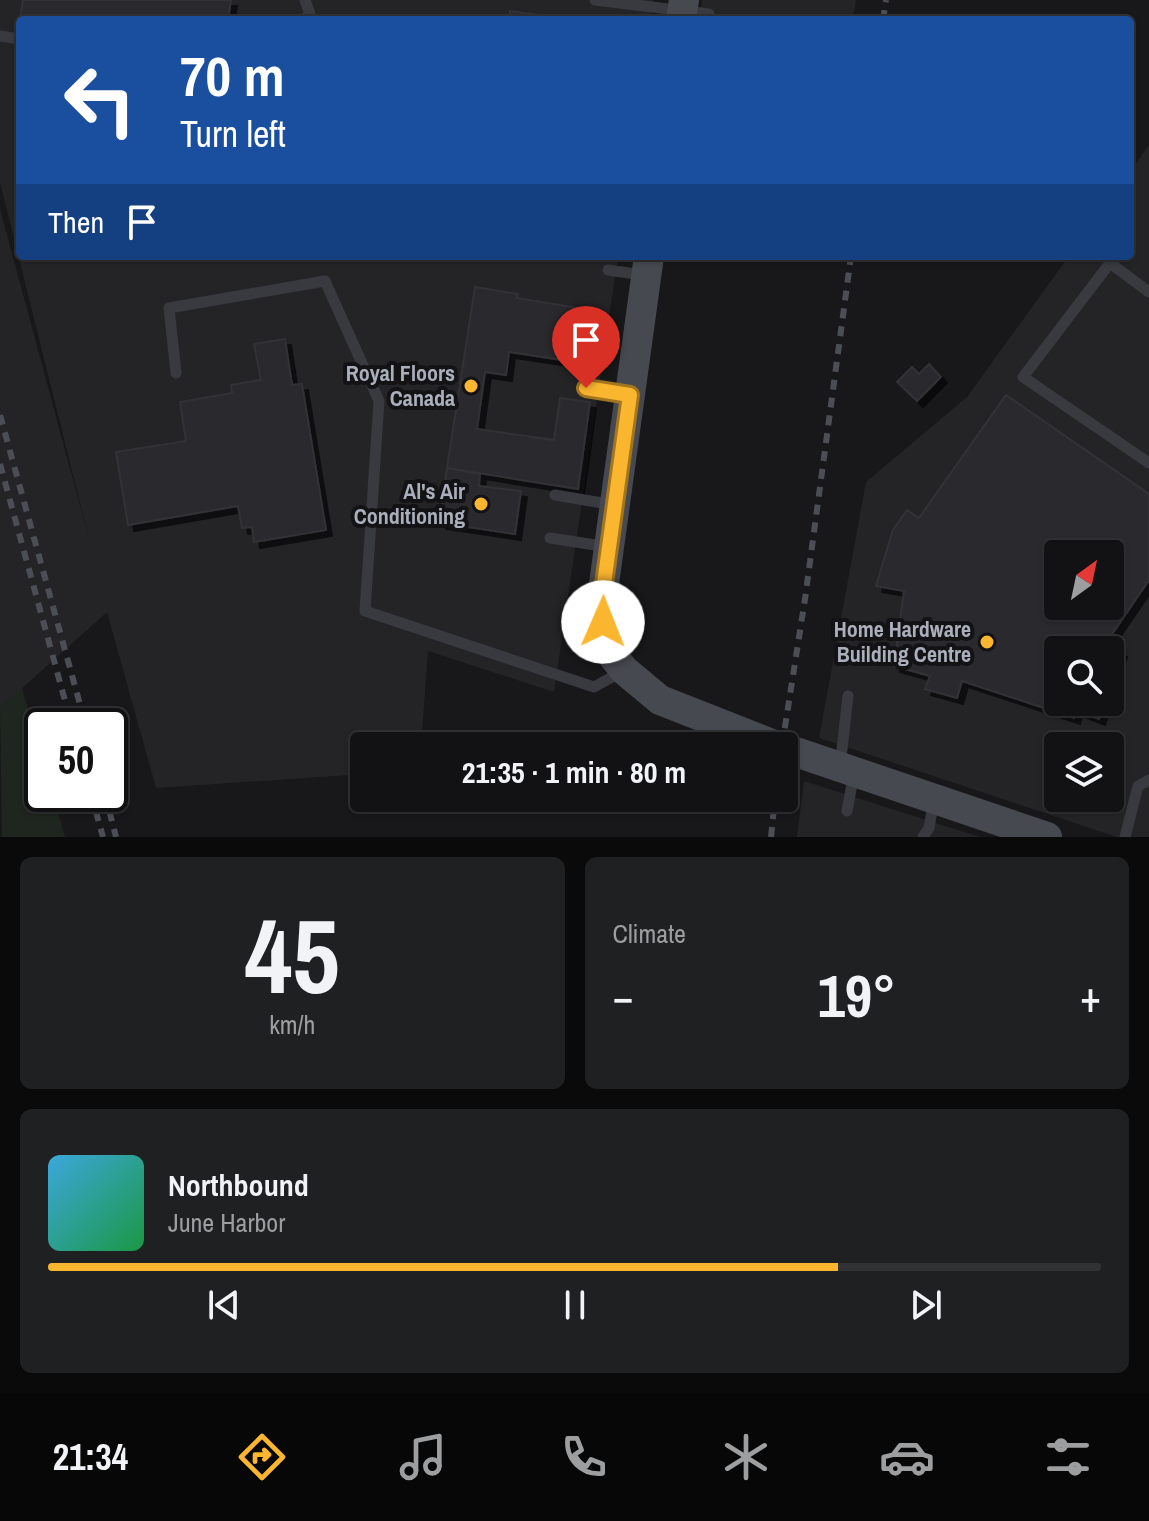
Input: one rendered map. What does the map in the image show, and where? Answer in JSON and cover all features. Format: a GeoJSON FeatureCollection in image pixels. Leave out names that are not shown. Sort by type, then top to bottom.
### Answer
{"type":"FeatureCollection","features":[{"type":"Feature","properties":{"kind":"main road"},"geometry":{"type":"LineString","coordinates":[[648,266],[603,591],[606,647],[624,670],[660,700],[741,732]]}},
{"type":"Feature","properties":{"kind":"main road"},"geometry":{"type":"LineString","coordinates":[[798,753],[934,798],[988,822],[1047,837]]}},
{"type":"Feature","properties":{"kind":"lane"},"geometry":{"type":"LineString","coordinates":[[595,0],[689,12]]}},
{"type":"Feature","properties":{"kind":"lane"},"geometry":{"type":"LineString","coordinates":[[1149,292],[1110,263],[1023,377],[1149,463]]}},
{"type":"Feature","properties":{"kind":"lane"},"geometry":{"type":"LineString","coordinates":[[608,270],[648,266]]}},
{"type":"Feature","properties":{"kind":"lane"},"geometry":{"type":"LineString","coordinates":[[176,373],[169,308],[325,281],[379,401],[365,611],[594,687],[624,670]]}},
{"type":"Feature","properties":{"kind":"lane"},"geometry":{"type":"LineString","coordinates":[[586,388],[630,395]]}},
{"type":"Feature","properties":{"kind":"lane"},"geometry":{"type":"LineString","coordinates":[[555,495],[614,506]]}},
{"type":"Feature","properties":{"kind":"lane"},"geometry":{"type":"LineString","coordinates":[[550,538],[609,547]]}},
{"type":"Feature","properties":{"kind":"lane"},"geometry":{"type":"LineString","coordinates":[[847,811],[848,696]]}},
{"type":"Feature","properties":{"kind":"lane"},"geometry":{"type":"LineString","coordinates":[[1125,837],[1145,785]]}},
{"type":"Feature","properties":{"kind":"lane"},"geometry":{"type":"LineString","coordinates":[[923,837],[929,828],[934,798]]}},
{"type":"Feature","properties":{"kind":"shaded area"},"geometry":{"type":"Polygon","coordinates":[[[0,0],[653,0],[651,16],[16,16],[16,246],[0,182],[0,0]]]}},
{"type":"Feature","properties":{"kind":"shaded area"},"geometry":{"type":"Polygon","coordinates":[[[702,0],[856,0],[854,16],[700,16],[702,0]]]}},
{"type":"Feature","properties":{"kind":"shaded area"},"geometry":{"type":"Polygon","coordinates":[[[1149,145],[1149,837],[1117,837],[819,738],[866,482],[967,397],[1066,260],[1134,260],[1134,166],[1149,145]]]}},
{"type":"Feature","properties":{"kind":"shaded area"},"geometry":{"type":"Polygon","coordinates":[[[0,209],[89,539],[19,260],[617,260],[554,692],[428,651],[422,732],[350,732],[350,775],[156,788],[107,612],[0,708],[0,209]]]}},
{"type":"Feature","properties":{"kind":"shaded area"},"geometry":{"type":"Polygon","coordinates":[[[22,688],[28,708],[24,708],[24,812],[58,812],[65,837],[2,837],[0,708],[22,688]]]}},
{"type":"Feature","properties":{"kind":"shaded area"},"geometry":{"type":"Polygon","coordinates":[[[804,781],[980,837],[797,837],[804,781]]]}},
{"type":"Feature","properties":{"kind":"building"},"geometry":{"type":"Polygon","coordinates":[[[23,0],[231,0],[229,16],[21,16],[23,0]]]}},
{"type":"Feature","properties":{"kind":"building"},"geometry":{"type":"Polygon","coordinates":[[[510,11],[546,16],[509,16],[510,11]]]}},
{"type":"Feature","properties":{"kind":"building","name":"Royal Floors Canada"},"geometry":{"type":"Polygon","coordinates":[[[475,287],[518,294],[517,298],[590,310],[582,363],[509,352],[506,375],[485,372],[477,429],[554,440],[560,398],[590,402],[578,489],[447,468],[475,287]]]}},
{"type":"Feature","properties":{"kind":"building"},"geometry":{"type":"Polygon","coordinates":[[[285,339],[292,385],[302,384],[326,530],[254,542],[252,527],[242,528],[238,506],[128,525],[116,452],[186,441],[180,402],[232,393],[231,385],[261,380],[254,344],[285,339]]]}},
{"type":"Feature","properties":{"kind":"building"},"geometry":{"type":"Polygon","coordinates":[[[929,364],[941,377],[917,401],[897,382],[912,367],[919,374],[929,364]]]}},
{"type":"Feature","properties":{"kind":"building"},"geometry":{"type":"Polygon","coordinates":[[[1006,395],[1149,494],[1149,580],[1124,617],[1124,540],[1044,540],[1044,620],[1122,620],[1111,636],[1044,636],[1044,708],[962,681],[957,698],[925,689],[930,676],[894,666],[904,591],[876,586],[893,530],[907,510],[919,518],[1006,395]]]}},
{"type":"Feature","properties":{"kind":"building","name":"Al's Air Conditioning"},"geometry":{"type":"Polygon","coordinates":[[[447,468],[480,474],[479,486],[521,491],[515,534],[440,523],[447,468]]]}},
{"type":"Feature","properties":{"kind":"railway"},"geometry":{"type":"LineString","coordinates":[[884,16],[886,0]]}},
{"type":"Feature","properties":{"kind":"railway"},"geometry":{"type":"LineString","coordinates":[[784,732],[850,260]]}},
{"type":"Feature","properties":{"kind":"railway"},"geometry":{"type":"LineString","coordinates":[[0,415],[81,708]]}},
{"type":"Feature","properties":{"kind":"railway"},"geometry":{"type":"LineString","coordinates":[[0,464],[67,708]]}},
{"type":"Feature","properties":{"kind":"railway"},"geometry":{"type":"LineString","coordinates":[[96,812],[103,837]]}},
{"type":"Feature","properties":{"kind":"railway"},"geometry":{"type":"LineString","coordinates":[[110,812],[116,837]]}},
{"type":"Feature","properties":{"kind":"railway"},"geometry":{"type":"LineString","coordinates":[[771,837],[774,812]]}},
{"type":"Feature","properties":{"kind":"place","name":"Royal Floors Canada"},"geometry":{"type":"Point","coordinates":[471,386]}},
{"type":"Feature","properties":{"kind":"place","name":"Al's Air Conditioning"},"geometry":{"type":"Point","coordinates":[481,504]}},
{"type":"Feature","properties":{"kind":"place","name":"Home Hardware Building Centre"},"geometry":{"type":"Point","coordinates":[987,642]}},
{"type":"Feature","properties":{"kind":"route"},"geometry":{"type":"LineString","coordinates":[[586,388],[630,395],[603,591],[603,622]]}}]}
